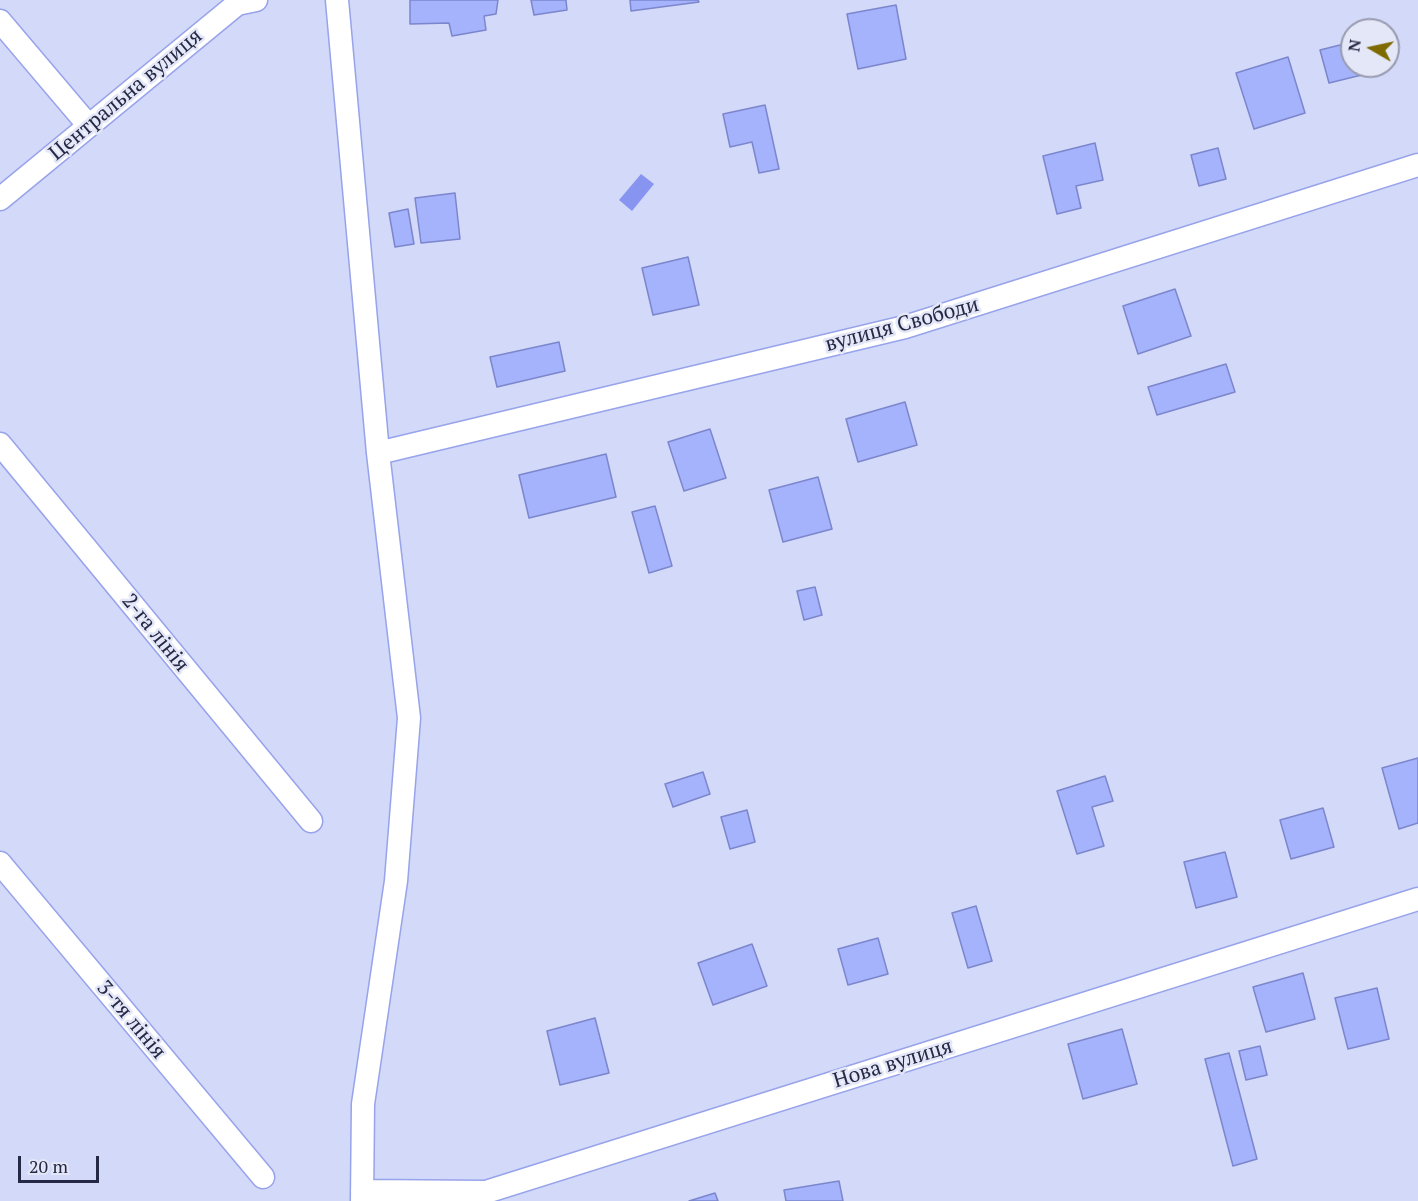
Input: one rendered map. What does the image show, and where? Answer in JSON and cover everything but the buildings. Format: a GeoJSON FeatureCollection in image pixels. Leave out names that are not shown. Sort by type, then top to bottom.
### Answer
{"type":"FeatureCollection","features":[{"type":"Feature","properties":{"kind":"street","name":"Центральна вулиця"},"geometry":{"type":"LineString","coordinates":[[0,199],[237,4],[256,0]]}},
{"type":"Feature","properties":{"kind":"street"},"geometry":{"type":"LineString","coordinates":[[337,0],[378,453],[409,718],[396,881],[363,1104],[362,1196]]}},
{"type":"Feature","properties":{"kind":"street"},"geometry":{"type":"LineString","coordinates":[[0,21],[89,126]]}},
{"type":"Feature","properties":{"kind":"street","name":"вулиця Свободи"},"geometry":{"type":"LineString","coordinates":[[378,453],[905,327],[1418,165]]}},
{"type":"Feature","properties":{"kind":"street","name":"2-га лінія"},"geometry":{"type":"LineString","coordinates":[[0,444],[311,821]]}},
{"type":"Feature","properties":{"kind":"street","name":"3-тя лінія"},"geometry":{"type":"LineString","coordinates":[[0,862],[262,1177]]}},
{"type":"Feature","properties":{"kind":"street","name":"Нова вулиця"},"geometry":{"type":"LineString","coordinates":[[362,1196],[486,1192],[1418,899]]}},
{"type":"Feature","properties":{"kind":"water"},"geometry":{"type":"Polygon","coordinates":[[[641,174],[654,184],[632,211],[619,200],[641,174]]]}}]}
